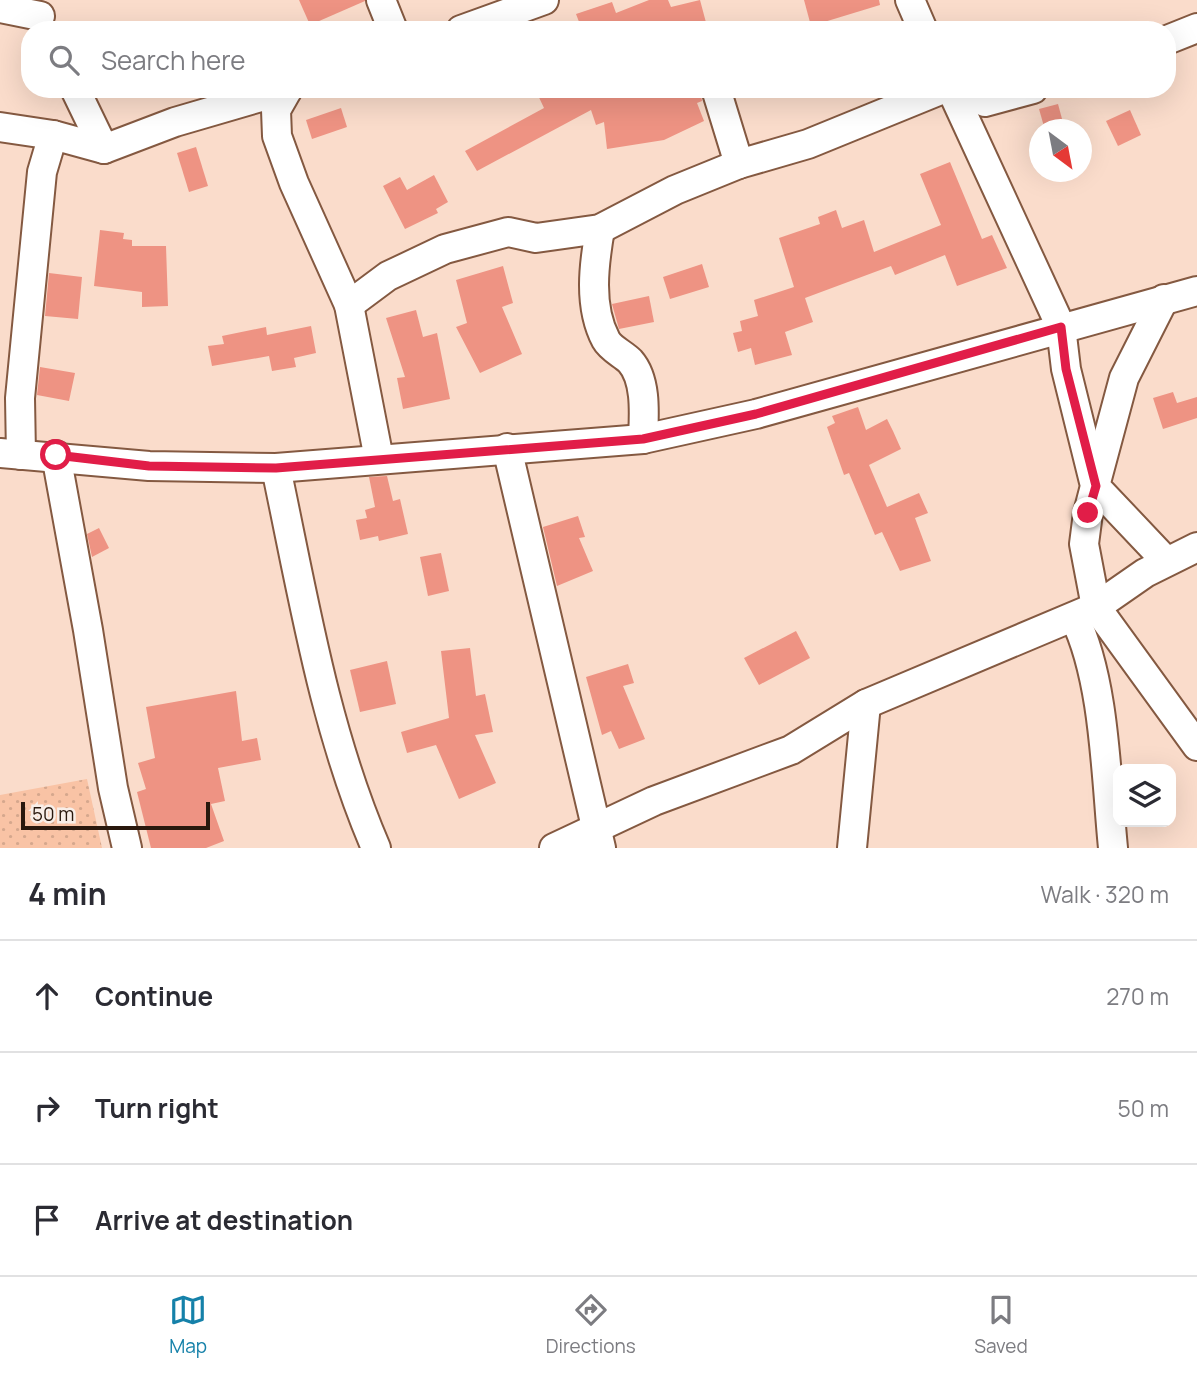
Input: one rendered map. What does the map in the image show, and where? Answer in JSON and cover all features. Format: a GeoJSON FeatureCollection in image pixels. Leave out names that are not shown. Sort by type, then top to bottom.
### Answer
{"type":"FeatureCollection","features":[{"type":"Feature","properties":{"kind":"street"},"geometry":{"type":"LineString","coordinates":[[381,0],[389,21]]}},
{"type":"Feature","properties":{"kind":"street"},"geometry":{"type":"LineString","coordinates":[[486,21],[544,0]]}},
{"type":"Feature","properties":{"kind":"street"},"geometry":{"type":"LineString","coordinates":[[909,0],[919,21]]}},
{"type":"Feature","properties":{"kind":"street"},"geometry":{"type":"LineString","coordinates":[[0,8],[39,15]]}},
{"type":"Feature","properties":{"kind":"street"},"geometry":{"type":"LineString","coordinates":[[1176,36],[1197,27]]}},
{"type":"Feature","properties":{"kind":"street"},"geometry":{"type":"LineString","coordinates":[[79,98],[104,149]]}},
{"type":"Feature","properties":{"kind":"street"},"geometry":{"type":"LineString","coordinates":[[0,127],[53,135],[104,149],[175,122],[257,98]]}},
{"type":"Feature","properties":{"kind":"street"},"geometry":{"type":"LineString","coordinates":[[283,98],[276,110],[277,136],[293,183],[349,305],[379,459]]}},
{"type":"Feature","properties":{"kind":"street"},"geometry":{"type":"LineString","coordinates":[[719,98],[739,164]]}},
{"type":"Feature","properties":{"kind":"street"},"geometry":{"type":"LineString","coordinates":[[349,305],[388,276],[428,256],[508,232],[536,237],[600,229],[676,190],[739,164],[808,144],[921,98]]}},
{"type":"Feature","properties":{"kind":"street"},"geometry":{"type":"LineString","coordinates":[[955,98],[1061,327],[1066,369],[1096,486],[1166,561]]}},
{"type":"Feature","properties":{"kind":"street"},"geometry":{"type":"LineString","coordinates":[[976,98],[985,102],[1000,98]]}},
{"type":"Feature","properties":{"kind":"street"},"geometry":{"type":"LineString","coordinates":[[53,135],[42,172],[20,398],[11,454],[56,455],[149,466],[276,468],[643,439],[756,414],[1197,291]]}},
{"type":"Feature","properties":{"kind":"street"},"geometry":{"type":"LineString","coordinates":[[600,229],[594,284],[598,319],[607,343],[631,363],[640,378],[643,439]]}},
{"type":"Feature","properties":{"kind":"street"},"geometry":{"type":"LineString","coordinates":[[330,264],[388,276]]}},
{"type":"Feature","properties":{"kind":"street"},"geometry":{"type":"LineString","coordinates":[[1113,848],[1085,612],[1084,544],[1088,513],[1124,378],[1164,299]]}},
{"type":"Feature","properties":{"kind":"street"},"geometry":{"type":"LineString","coordinates":[[507,448],[597,838]]}},
{"type":"Feature","properties":{"kind":"street"},"geometry":{"type":"LineString","coordinates":[[56,455],[113,788],[127,848]]}},
{"type":"Feature","properties":{"kind":"street"},"geometry":{"type":"LineString","coordinates":[[276,468],[325,696],[362,815],[376,848]]}},
{"type":"Feature","properties":{"kind":"street"},"geometry":{"type":"LineString","coordinates":[[554,848],[597,838],[791,750],[866,704],[1085,612],[1166,561],[1197,547]]}},
{"type":"Feature","properties":{"kind":"street"},"geometry":{"type":"LineString","coordinates":[[1085,612],[1197,746]]}},
{"type":"Feature","properties":{"kind":"street"},"geometry":{"type":"LineString","coordinates":[[852,848],[866,704]]}},
{"type":"Feature","properties":{"kind":"shaded area"},"geometry":{"type":"Polygon","coordinates":[[[87,779],[102,848],[0,848],[0,795],[87,779]]]}},
{"type":"Feature","properties":{"kind":"building"},"geometry":{"type":"Polygon","coordinates":[[[299,0],[365,0],[319,21],[308,21],[299,0]]]}},
{"type":"Feature","properties":{"kind":"building"},"geometry":{"type":"Polygon","coordinates":[[[649,0],[668,0],[671,7],[700,0],[706,21],[579,21],[576,14],[612,2],[616,13],[649,0]]]}},
{"type":"Feature","properties":{"kind":"building"},"geometry":{"type":"Polygon","coordinates":[[[804,0],[879,0],[880,5],[827,21],[810,21],[804,0]]]}},
{"type":"Feature","properties":{"kind":"building"},"geometry":{"type":"Polygon","coordinates":[[[539,98],[702,98],[702,101],[697,103],[704,121],[664,140],[607,149],[604,122],[596,125],[591,110],[477,171],[465,151],[544,108],[539,98]]]}},
{"type":"Feature","properties":{"kind":"building"},"geometry":{"type":"Polygon","coordinates":[[[1058,104],[1062,119],[1042,119],[1039,109],[1058,104]]]}},
{"type":"Feature","properties":{"kind":"building"},"geometry":{"type":"Polygon","coordinates":[[[341,108],[347,127],[312,139],[306,120],[341,108]]]}},
{"type":"Feature","properties":{"kind":"building"},"geometry":{"type":"Polygon","coordinates":[[[1130,110],[1141,135],[1118,146],[1106,121],[1130,110]]]}},
{"type":"Feature","properties":{"kind":"building"},"geometry":{"type":"Polygon","coordinates":[[[196,147],[208,186],[189,192],[177,153],[196,147]]]}},
{"type":"Feature","properties":{"kind":"building"},"geometry":{"type":"Polygon","coordinates":[[[950,162],[982,239],[992,235],[1007,268],[957,286],[945,255],[895,275],[891,266],[805,298],[813,322],[785,332],[792,355],[755,365],[751,348],[738,352],[733,333],[742,331],[740,321],[758,316],[754,300],[794,287],[779,238],[820,224],[818,217],[836,210],[842,228],[864,220],[874,252],[941,225],[920,174],[950,162]]]}},
{"type":"Feature","properties":{"kind":"building"},"geometry":{"type":"Polygon","coordinates":[[[434,175],[448,202],[436,209],[438,213],[405,229],[383,186],[400,177],[407,190],[434,175]]]}},
{"type":"Feature","properties":{"kind":"building"},"geometry":{"type":"Polygon","coordinates":[[[100,230],[124,233],[123,239],[132,240],[132,246],[166,246],[168,306],[142,307],[142,292],[94,286],[100,230]]]}},
{"type":"Feature","properties":{"kind":"building"},"geometry":{"type":"Polygon","coordinates":[[[702,264],[709,287],[670,299],[663,277],[702,264]]]}},
{"type":"Feature","properties":{"kind":"building"},"geometry":{"type":"Polygon","coordinates":[[[503,266],[513,303],[502,307],[522,354],[480,373],[456,327],[467,323],[456,280],[503,266]]]}},
{"type":"Feature","properties":{"kind":"building"},"geometry":{"type":"Polygon","coordinates":[[[49,273],[82,277],[78,319],[45,316],[49,273]]]}},
{"type":"Feature","properties":{"kind":"building"},"geometry":{"type":"Polygon","coordinates":[[[649,296],[654,322],[619,329],[612,304],[649,296]]]}},
{"type":"Feature","properties":{"kind":"building"},"geometry":{"type":"Polygon","coordinates":[[[416,310],[423,337],[437,333],[450,399],[403,409],[397,378],[405,377],[386,318],[416,310]]]}},
{"type":"Feature","properties":{"kind":"building"},"geometry":{"type":"Polygon","coordinates":[[[311,326],[316,353],[294,358],[296,367],[272,371],[269,356],[212,366],[208,346],[224,344],[222,336],[266,327],[267,335],[311,326]]]}},
{"type":"Feature","properties":{"kind":"building"},"geometry":{"type":"Polygon","coordinates":[[[40,367],[75,373],[69,401],[37,395],[40,367]]]}},
{"type":"Feature","properties":{"kind":"building"},"geometry":{"type":"Polygon","coordinates":[[[1173,392],[1177,403],[1197,397],[1197,418],[1163,429],[1153,398],[1173,392]]]}},
{"type":"Feature","properties":{"kind":"building"},"geometry":{"type":"Polygon","coordinates":[[[858,407],[866,430],[887,419],[893,431],[901,449],[869,465],[887,507],[919,493],[928,513],[915,518],[931,561],[900,571],[882,532],[875,535],[849,473],[844,475],[827,427],[835,423],[832,416],[858,407]]]}},
{"type":"Feature","properties":{"kind":"building"},"geometry":{"type":"Polygon","coordinates":[[[387,476],[393,501],[400,499],[408,534],[379,541],[378,536],[360,540],[356,520],[367,518],[365,510],[375,507],[369,477],[387,476]]]}},
{"type":"Feature","properties":{"kind":"building"},"geometry":{"type":"Polygon","coordinates":[[[578,516],[585,537],[579,538],[593,571],[557,586],[543,527],[578,516]]]}},
{"type":"Feature","properties":{"kind":"building"},"geometry":{"type":"Polygon","coordinates":[[[99,528],[109,548],[92,557],[87,534],[99,528]]]}},
{"type":"Feature","properties":{"kind":"building"},"geometry":{"type":"Polygon","coordinates":[[[441,553],[449,591],[428,596],[420,557],[441,553]]]}},
{"type":"Feature","properties":{"kind":"building"},"geometry":{"type":"Polygon","coordinates":[[[796,631],[810,658],[759,685],[744,658],[796,631]]]}},
{"type":"Feature","properties":{"kind":"building"},"geometry":{"type":"Polygon","coordinates":[[[470,648],[476,696],[485,694],[493,732],[475,735],[496,783],[459,799],[436,745],[407,753],[401,732],[449,718],[441,651],[470,648]]]}},
{"type":"Feature","properties":{"kind":"building"},"geometry":{"type":"Polygon","coordinates":[[[387,661],[396,704],[360,712],[350,670],[387,661]]]}},
{"type":"Feature","properties":{"kind":"building"},"geometry":{"type":"Polygon","coordinates":[[[628,664],[634,683],[623,686],[645,739],[619,749],[611,731],[602,735],[586,677],[628,664]]]}},
{"type":"Feature","properties":{"kind":"building"},"geometry":{"type":"Polygon","coordinates":[[[236,691],[242,741],[257,738],[261,760],[218,768],[225,801],[211,804],[224,841],[206,848],[151,848],[137,792],[146,789],[138,763],[155,758],[146,707],[236,691]]]}},
{"type":"Feature","properties":{"kind":"route"},"geometry":{"type":"LineString","coordinates":[[56,455],[149,466],[276,468],[643,439],[756,414],[957,359],[1061,327],[1075,411],[1096,486],[1088,513]]}}]}
